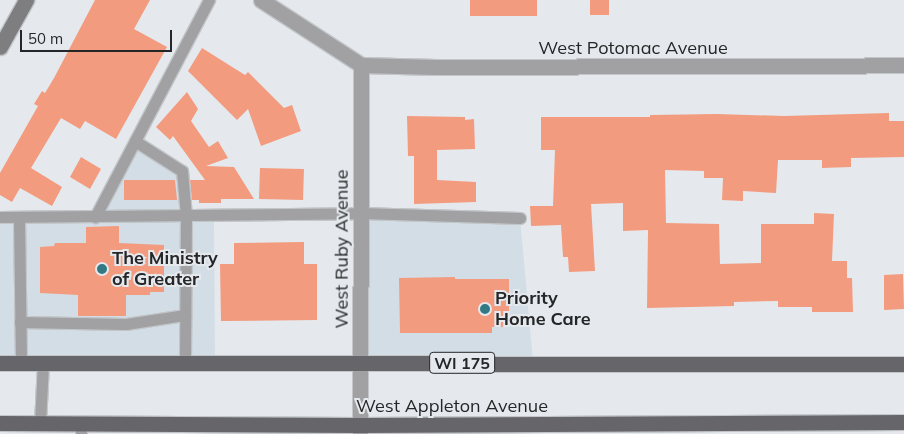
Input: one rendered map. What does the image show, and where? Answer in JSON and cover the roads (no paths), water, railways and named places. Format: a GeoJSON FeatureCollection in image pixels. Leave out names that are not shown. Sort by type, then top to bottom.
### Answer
{"type":"FeatureCollection","features":[{"type":"Feature","properties":{"kind":"main road","name":"WI 175"},"geometry":{"type":"LineString","coordinates":[[0,363],[359,364],[533,362],[904,364]]}},
{"type":"Feature","properties":{"kind":"main road","name":"West Appleton Avenue"},"geometry":{"type":"LineString","coordinates":[[0,423],[40,423],[81,429],[359,430],[795,428],[904,422]]}},
{"type":"Feature","properties":{"kind":"street"},"geometry":{"type":"LineString","coordinates":[[0,47],[26,0]]}},
{"type":"Feature","properties":{"kind":"street"},"geometry":{"type":"LineString","coordinates":[[261,0],[362,65]]}},
{"type":"Feature","properties":{"kind":"street","name":"West Potomac Avenue"},"geometry":{"type":"LineString","coordinates":[[362,65],[436,68],[904,65]]}},
{"type":"Feature","properties":{"kind":"street","name":"West Ruby Avenue"},"geometry":{"type":"LineString","coordinates":[[359,430],[362,65]]}},
{"type":"Feature","properties":{"kind":"lane"},"geometry":{"type":"LineString","coordinates":[[95,217],[209,0]]}},
{"type":"Feature","properties":{"kind":"lane"},"geometry":{"type":"LineString","coordinates":[[135,141],[182,171],[186,216],[185,364]]}},
{"type":"Feature","properties":{"kind":"lane"},"geometry":{"type":"LineString","coordinates":[[0,216],[95,217],[361,213],[520,218]]}},
{"type":"Feature","properties":{"kind":"lane"},"geometry":{"type":"LineString","coordinates":[[18,217],[21,363]]}},
{"type":"Feature","properties":{"kind":"lane"},"geometry":{"type":"LineString","coordinates":[[20,322],[126,324],[186,315]]}},
{"type":"Feature","properties":{"kind":"lane"},"geometry":{"type":"LineString","coordinates":[[40,423],[43,363]]}},
{"type":"Feature","properties":{"kind":"place","name":"The Ministry of Greater"},"geometry":{"type":"Point","coordinates":[102,269]}},
{"type":"Feature","properties":{"kind":"place","name":"Priority Home Care"},"geometry":{"type":"Point","coordinates":[485,309]}}]}
